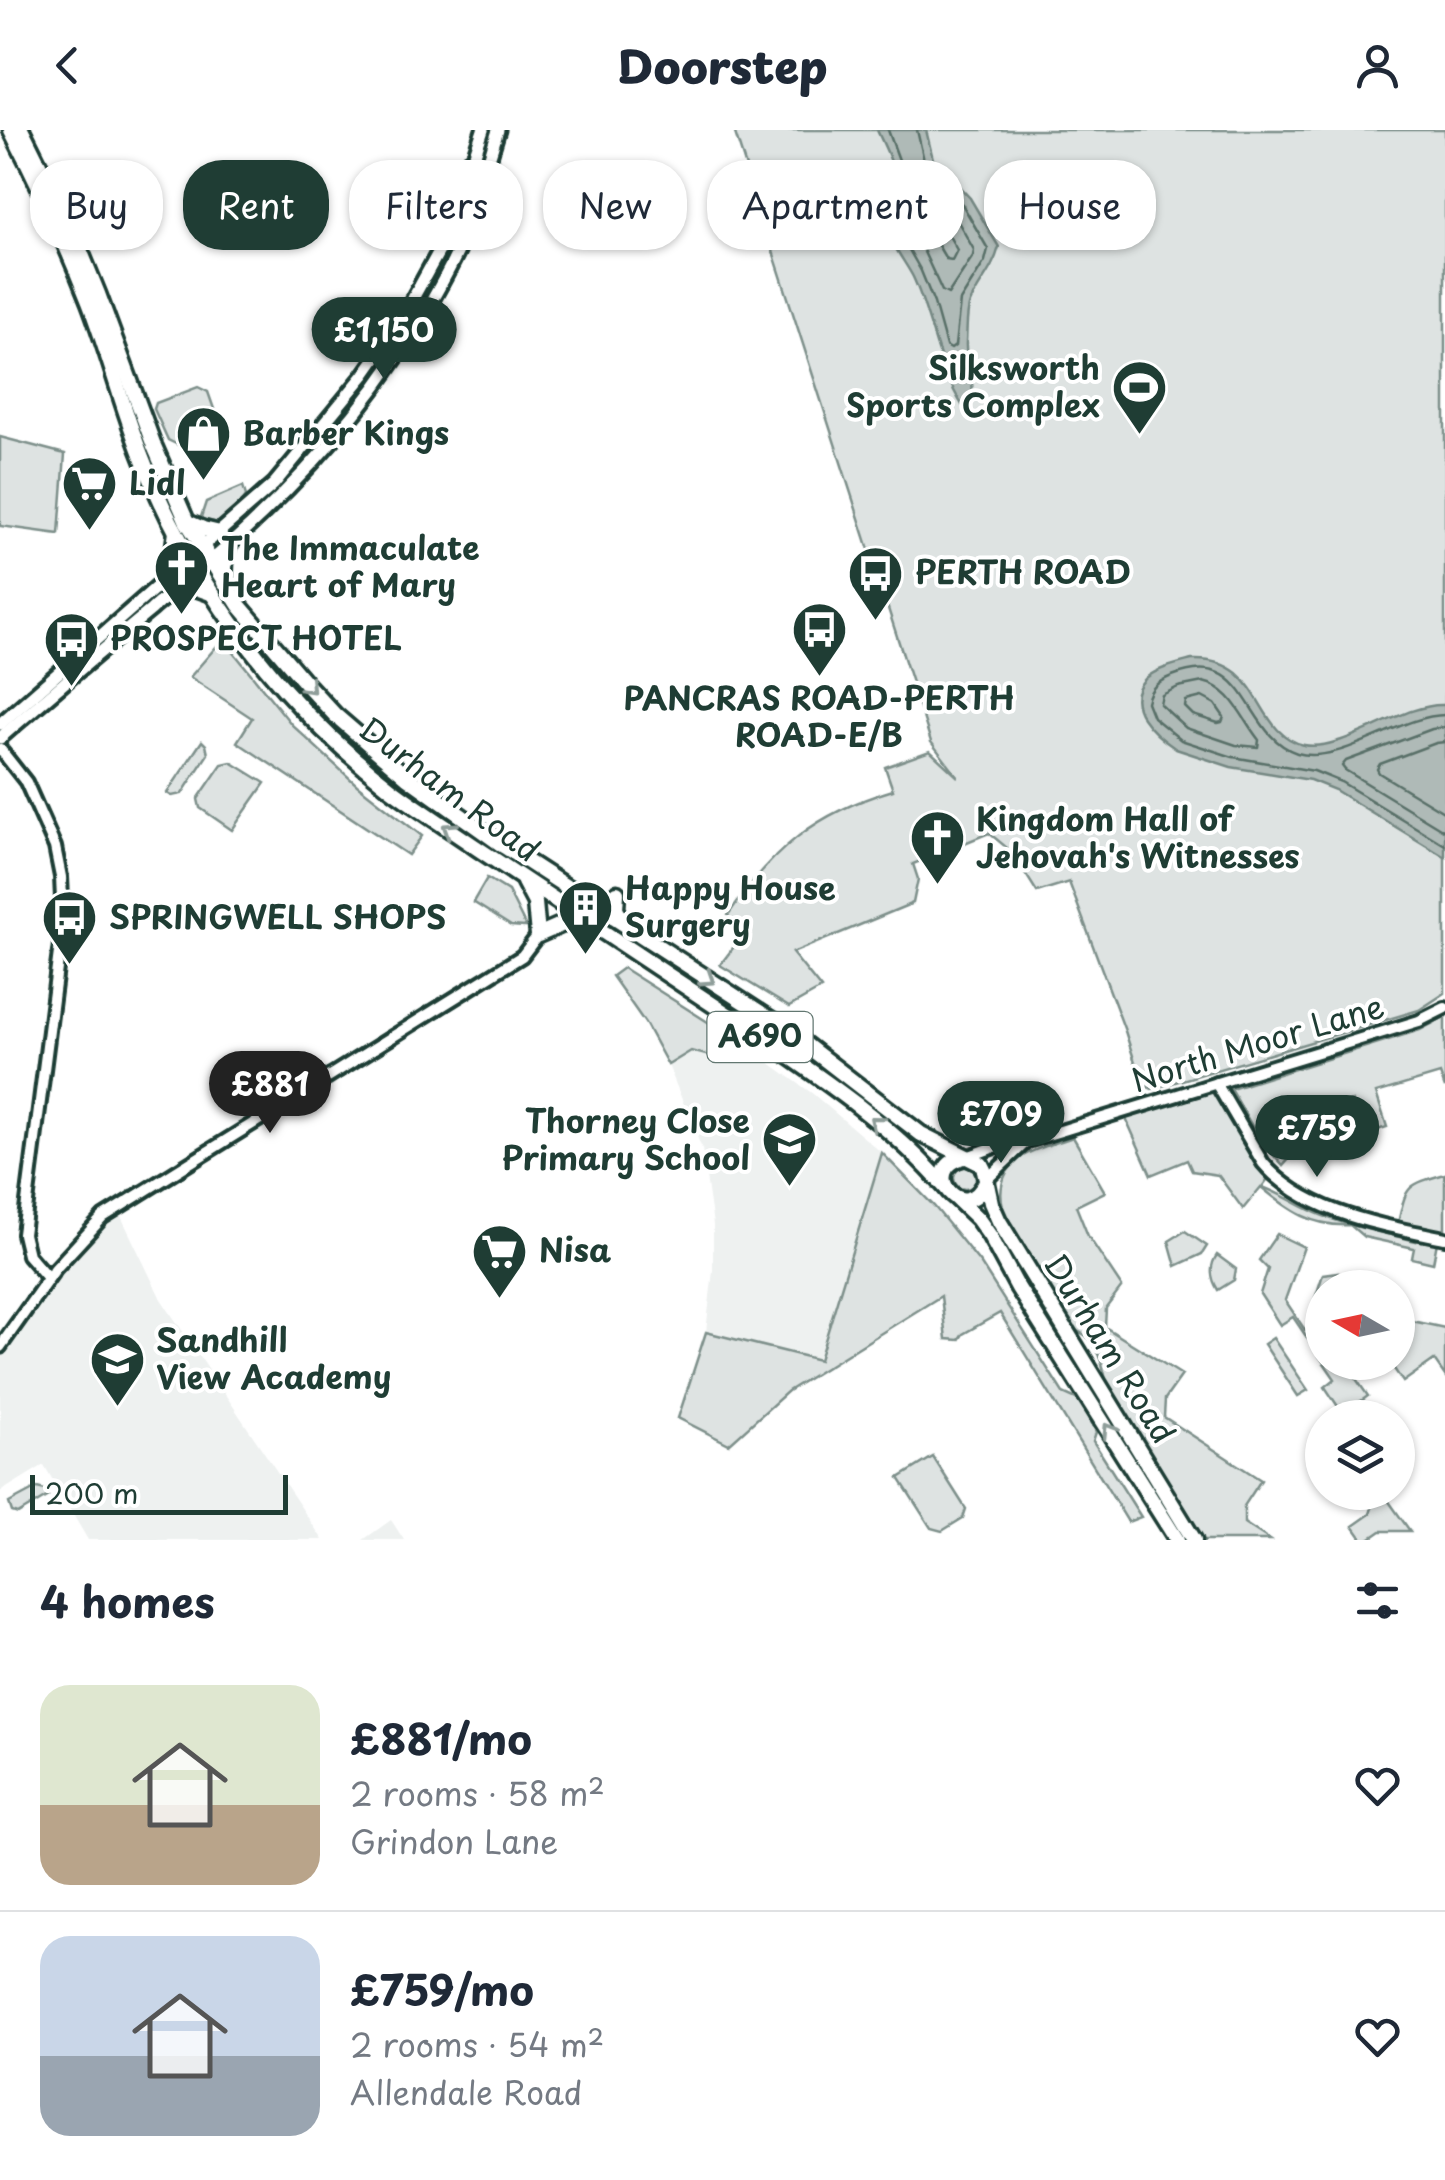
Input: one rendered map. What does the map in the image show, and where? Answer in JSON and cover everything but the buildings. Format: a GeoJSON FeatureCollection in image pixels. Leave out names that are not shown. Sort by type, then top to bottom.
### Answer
{"type":"FeatureCollection","features":[{"type":"Feature","properties":{"kind":"highway","name":"Durham Road"},"geometry":{"type":"LineString","coordinates":[[11,130],[64,238],[129,401]]}},
{"type":"Feature","properties":{"kind":"highway","name":"Durham Road"},"geometry":{"type":"LineString","coordinates":[[22,130],[74,234],[157,494],[181,527],[250,648],[287,692],[390,788],[815,1074],[928,1167],[990,1236],[1018,1288],[1176,1540]]}},
{"type":"Feature","properties":{"kind":"highway"},"geometry":{"type":"LineString","coordinates":[[166,579],[181,527],[224,539],[219,590],[180,587]]}},
{"type":"Feature","properties":{"kind":"highway","name":"Durham Road"},"geometry":{"type":"LineString","coordinates":[[219,590],[238,605],[335,715],[394,766],[505,847],[797,1037],[921,1134],[981,1164],[991,1203],[1014,1246],[1194,1540]]}},
{"type":"Feature","properties":{"kind":"highway"},"geometry":{"type":"LineString","coordinates":[[522,880],[535,904],[538,935],[564,924],[593,925]]}},
{"type":"Feature","properties":{"kind":"highway"},"geometry":{"type":"LineString","coordinates":[[617,893],[616,909],[625,924]]}},
{"type":"Feature","properties":{"kind":"highway"},"geometry":{"type":"LineString","coordinates":[[966,1157],[948,1166],[944,1177],[951,1193],[961,1199],[973,1198],[986,1181]]}},
{"type":"Feature","properties":{"kind":"main road"},"geometry":{"type":"LineString","coordinates":[[472,160],[483,130]]}},
{"type":"Feature","properties":{"kind":"main road"},"geometry":{"type":"LineString","coordinates":[[489,160],[498,130]]}},
{"type":"Feature","properties":{"kind":"main road"},"geometry":{"type":"LineString","coordinates":[[224,539],[321,429],[384,346],[440,250]]}},
{"type":"Feature","properties":{"kind":"main road"},"geometry":{"type":"LineString","coordinates":[[0,724],[166,579],[200,560],[297,480],[340,434],[386,374],[459,250]]}},
{"type":"Feature","properties":{"kind":"main road"},"geometry":{"type":"LineString","coordinates":[[0,738],[180,587],[200,560]]}},
{"type":"Feature","properties":{"kind":"street"},"geometry":{"type":"LineString","coordinates":[[0,750],[26,782],[40,811],[55,847],[61,877],[63,921],[22,1234],[28,1254],[48,1278]]}},
{"type":"Feature","properties":{"kind":"street"},"geometry":{"type":"LineString","coordinates":[[0,1346],[48,1278],[103,1217],[522,956],[538,935]]}},
{"type":"Feature","properties":{"kind":"street","name":"North Moor Lane"},"geometry":{"type":"LineString","coordinates":[[966,1157],[1419,1021],[1445,1008]]}},
{"type":"Feature","properties":{"kind":"street"},"geometry":{"type":"LineString","coordinates":[[1216,1083],[1272,1173],[1310,1200],[1354,1216],[1445,1238]]}},
{"type":"Feature","properties":{"kind":"street","name":"North Moor Lane"},"geometry":{"type":"LineString","coordinates":[[986,1181],[1027,1141]]}},
{"type":"Feature","properties":{"kind":"shaded area","name":"Silksworth Sports Complex"},"geometry":{"type":"Polygon","coordinates":[[[734,130],[1445,130],[1445,993],[1419,1010],[1152,1089],[1142,1084],[1069,882],[1037,892],[1012,852],[989,833],[913,864],[918,879],[913,903],[792,953],[821,989],[789,1007],[720,965],[739,940],[728,915],[762,871],[818,822],[893,790],[885,767],[930,751],[958,777],[931,742],[773,250],[964,250],[964,160],[744,160],[734,130]]]}},
{"type":"Feature","properties":{"kind":"shaded area"},"geometry":{"type":"Polygon","coordinates":[[[198,387],[208,392],[221,429],[180,446],[168,440],[154,409],[156,403],[198,387]]]}},
{"type":"Feature","properties":{"kind":"shaded area"},"geometry":{"type":"Polygon","coordinates":[[[0,437],[65,454],[59,534],[0,526],[0,437]]]}},
{"type":"Feature","properties":{"kind":"shaded area"},"geometry":{"type":"Polygon","coordinates":[[[243,486],[246,496],[218,523],[202,519],[206,502],[243,486]]]}},
{"type":"Feature","properties":{"kind":"shaded area"},"geometry":{"type":"Polygon","coordinates":[[[223,639],[292,725],[357,785],[422,836],[408,855],[237,742],[252,718],[190,677],[223,639]]]}},
{"type":"Feature","properties":{"kind":"shaded area"},"geometry":{"type":"Polygon","coordinates":[[[202,741],[208,754],[182,794],[167,793],[202,741]]]}},
{"type":"Feature","properties":{"kind":"shaded area"},"geometry":{"type":"Polygon","coordinates":[[[231,762],[265,783],[232,830],[200,808],[198,799],[222,764],[231,762]]]}},
{"type":"Feature","properties":{"kind":"shaded area"},"geometry":{"type":"Polygon","coordinates":[[[487,878],[508,891],[526,927],[511,926],[473,902],[487,878]]]}},
{"type":"Feature","properties":{"kind":"shaded area"},"geometry":{"type":"Polygon","coordinates":[[[623,968],[755,1052],[732,1062],[691,1051],[668,1065],[612,976],[623,968]]]}},
{"type":"Feature","properties":{"kind":"shaded area"},"geometry":{"type":"Polygon","coordinates":[[[1445,1017],[1445,1088],[1440,1074],[1376,1093],[1387,1127],[1362,1135],[1352,1101],[1335,1106],[1283,1166],[1260,1140],[1231,1089],[1420,1030],[1445,1017]]]}},
{"type":"Feature","properties":{"kind":"shaded area","name":"Thorney Close Primary School"},"geometry":{"type":"Polygon","coordinates":[[[691,1051],[732,1062],[755,1052],[813,1094],[882,1153],[819,1360],[706,1332],[713,1225],[702,1149],[668,1065],[691,1051]]]}},
{"type":"Feature","properties":{"kind":"shaded area"},"geometry":{"type":"Polygon","coordinates":[[[1216,1083],[1272,1173],[1262,1187],[1321,1215],[1416,1241],[1418,1232],[1397,1227],[1406,1195],[1414,1185],[1445,1174],[1445,1238],[1438,1237],[1433,1263],[1412,1258],[1414,1248],[1364,1237],[1350,1225],[1302,1216],[1261,1187],[1243,1209],[1218,1175],[1192,1171],[1187,1160],[1151,1175],[1123,1112],[1216,1083]]]}},
{"type":"Feature","properties":{"kind":"shaded area"},"geometry":{"type":"Polygon","coordinates":[[[1073,1137],[1105,1192],[1076,1206],[1088,1236],[1122,1287],[1106,1308],[1105,1327],[1182,1375],[1165,1399],[1164,1417],[1261,1480],[1244,1506],[1244,1523],[1270,1540],[1199,1540],[1107,1388],[1096,1349],[1060,1313],[1016,1240],[1001,1195],[1010,1168],[1029,1153],[1073,1137]]]}},
{"type":"Feature","properties":{"kind":"shaded area"},"geometry":{"type":"Polygon","coordinates":[[[882,1153],[934,1206],[981,1264],[1063,1393],[1081,1401],[1096,1432],[1093,1441],[1141,1517],[1128,1522],[1000,1313],[959,1340],[946,1339],[941,1296],[788,1391],[729,1444],[678,1418],[706,1332],[819,1360],[882,1153]]]}},
{"type":"Feature","properties":{"kind":"shaded area"},"geometry":{"type":"Polygon","coordinates":[[[965,1167],[973,1170],[973,1186],[965,1189],[957,1186],[954,1178],[957,1170],[965,1167]]]}},
{"type":"Feature","properties":{"kind":"shaded area","name":"Sandhill View Academy"},"geometry":{"type":"Polygon","coordinates":[[[117,1208],[161,1299],[323,1540],[88,1540],[44,1465],[0,1492],[0,1351],[117,1208]]]}},
{"type":"Feature","properties":{"kind":"shaded area"},"geometry":{"type":"Polygon","coordinates":[[[1185,1231],[1207,1246],[1202,1254],[1176,1266],[1169,1241],[1185,1231]]]}},
{"type":"Feature","properties":{"kind":"shaded area"},"geometry":{"type":"Polygon","coordinates":[[[1277,1234],[1304,1247],[1285,1300],[1305,1335],[1293,1317],[1280,1325],[1260,1294],[1268,1269],[1259,1260],[1277,1234]]]}},
{"type":"Feature","properties":{"kind":"shaded area"},"geometry":{"type":"Polygon","coordinates":[[[1217,1255],[1236,1269],[1234,1280],[1218,1290],[1212,1272],[1217,1255]]]}},
{"type":"Feature","properties":{"kind":"shaded area"},"geometry":{"type":"Polygon","coordinates":[[[1415,1322],[1445,1328],[1445,1376],[1434,1360],[1415,1373],[1415,1322]]]}},
{"type":"Feature","properties":{"kind":"shaded area"},"geometry":{"type":"Polygon","coordinates":[[[1273,1338],[1308,1390],[1298,1396],[1264,1344],[1273,1338]]]}},
{"type":"Feature","properties":{"kind":"shaded area"},"geometry":{"type":"Polygon","coordinates":[[[1334,1380],[1357,1380],[1368,1396],[1362,1400],[1334,1400],[1325,1387],[1334,1380]]]}},
{"type":"Feature","properties":{"kind":"shaded area"},"geometry":{"type":"Polygon","coordinates":[[[933,1457],[966,1509],[963,1518],[942,1531],[931,1528],[899,1478],[933,1457]]]}},
{"type":"Feature","properties":{"kind":"shaded area"},"geometry":{"type":"Polygon","coordinates":[[[37,1488],[45,1490],[48,1496],[18,1514],[12,1512],[9,1503],[37,1488]]]}},
{"type":"Feature","properties":{"kind":"shaded area"},"geometry":{"type":"Polygon","coordinates":[[[1371,1510],[1395,1510],[1410,1531],[1381,1531],[1363,1540],[1353,1526],[1371,1510]]]}},
{"type":"Feature","properties":{"kind":"shaded area"},"geometry":{"type":"Polygon","coordinates":[[[391,1520],[404,1540],[363,1540],[391,1520]]]}},
{"type":"Feature","properties":{"kind":"water"},"geometry":{"type":"Polygon","coordinates":[[[877,130],[926,130],[934,160],[890,159],[877,130]]]}},
{"type":"Feature","properties":{"kind":"water"},"geometry":{"type":"Polygon","coordinates":[[[964,192],[984,222],[984,250],[998,250],[969,307],[966,351],[972,395],[964,408],[947,376],[913,277],[897,250],[964,250],[964,192]]]}},
{"type":"Feature","properties":{"kind":"water"},"geometry":{"type":"Polygon","coordinates":[[[1192,660],[1216,662],[1233,670],[1246,682],[1275,726],[1287,738],[1304,745],[1336,742],[1411,711],[1445,705],[1445,857],[1335,790],[1310,780],[1231,767],[1168,743],[1143,718],[1136,698],[1146,678],[1192,660]]]}},
{"type":"Feature","properties":{"kind":"place","name":"Silksworth Sports Complex"},"geometry":{"type":"Point","coordinates":[1139,436]}},
{"type":"Feature","properties":{"kind":"place","name":"Barber Kings"},"geometry":{"type":"Point","coordinates":[203,483]}},
{"type":"Feature","properties":{"kind":"place","name":"Lidl"},"geometry":{"type":"Point","coordinates":[90,533]}},
{"type":"Feature","properties":{"kind":"place","name":"The Immaculate Heart of Mary"},"geometry":{"type":"Point","coordinates":[182,616]}},
{"type":"Feature","properties":{"kind":"place","name":"PERTH ROAD"},"geometry":{"type":"Point","coordinates":[876,622]}},
{"type":"Feature","properties":{"kind":"place","name":"PANCRAS ROAD-PERTH ROAD-E/B"},"geometry":{"type":"Point","coordinates":[819,679]}},
{"type":"Feature","properties":{"kind":"place","name":"PROSPECT HOTEL"},"geometry":{"type":"Point","coordinates":[71,688]}},
{"type":"Feature","properties":{"kind":"place","name":"Kingdom Hall of Jehovah's Witnesses"},"geometry":{"type":"Point","coordinates":[937,887]}},
{"type":"Feature","properties":{"kind":"place","name":"Happy House Surgery"},"geometry":{"type":"Point","coordinates":[586,956]}},
{"type":"Feature","properties":{"kind":"place","name":"SPRINGWELL SHOPS"},"geometry":{"type":"Point","coordinates":[70,967]}},
{"type":"Feature","properties":{"kind":"place","name":"Thorney Close Primary School"},"geometry":{"type":"Point","coordinates":[789,1189]}},
{"type":"Feature","properties":{"kind":"place","name":"Nisa"},"geometry":{"type":"Point","coordinates":[500,1300]}},
{"type":"Feature","properties":{"kind":"place","name":"Sandhill View Academy"},"geometry":{"type":"Point","coordinates":[117,1408]}}]}
